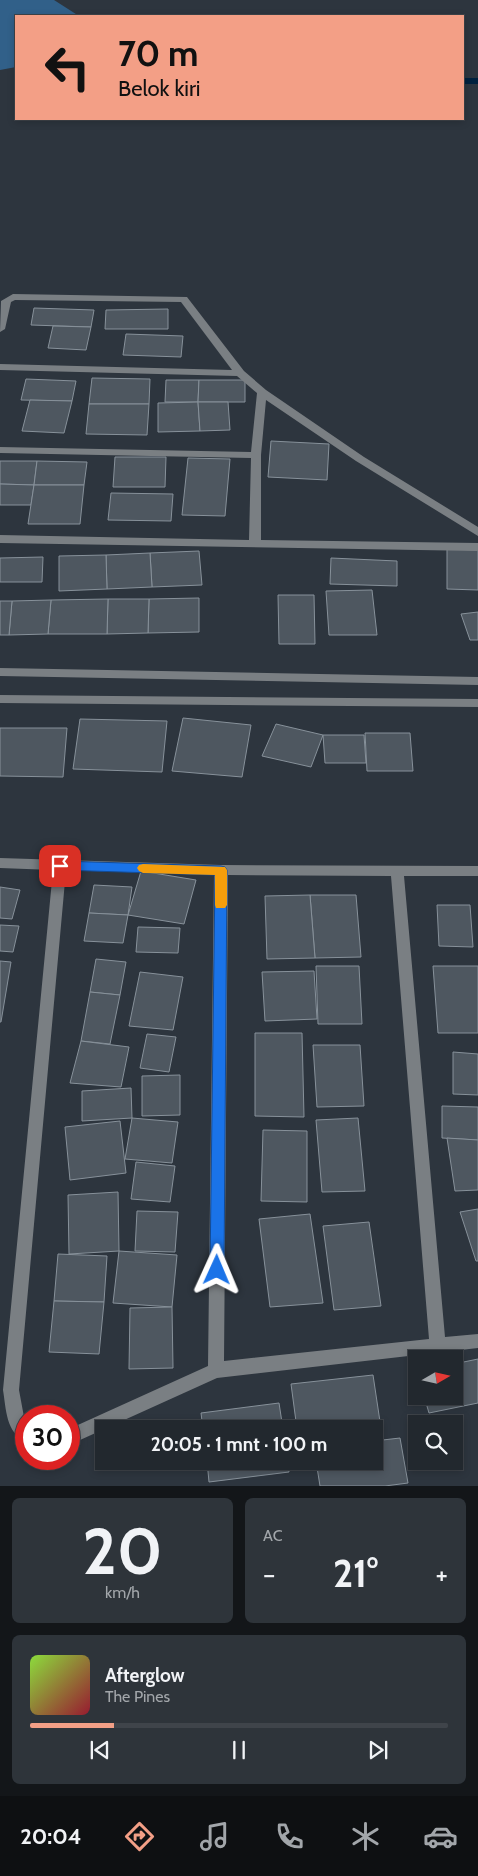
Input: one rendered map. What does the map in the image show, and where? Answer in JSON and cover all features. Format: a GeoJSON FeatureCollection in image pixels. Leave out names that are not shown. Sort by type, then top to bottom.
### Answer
{"type":"FeatureCollection","features":[{"type":"Feature","properties":{"kind":"street"},"geometry":{"type":"LineString","coordinates":[[0,330],[6,301],[13,297],[184,299],[240,373],[262,392],[360,459],[478,532]]}},
{"type":"Feature","properties":{"kind":"street"},"geometry":{"type":"LineString","coordinates":[[0,367],[240,373]]}},
{"type":"Feature","properties":{"kind":"street"},"geometry":{"type":"LineString","coordinates":[[255,543],[256,455],[262,392]]}},
{"type":"Feature","properties":{"kind":"street"},"geometry":{"type":"LineString","coordinates":[[0,450],[256,455]]}},
{"type":"Feature","properties":{"kind":"street"},"geometry":{"type":"LineString","coordinates":[[0,539],[478,547]]}},
{"type":"Feature","properties":{"kind":"street"},"geometry":{"type":"LineString","coordinates":[[0,672],[478,681]]}},
{"type":"Feature","properties":{"kind":"street"},"geometry":{"type":"LineString","coordinates":[[0,699],[371,700],[478,703]]}},
{"type":"Feature","properties":{"kind":"street"},"geometry":{"type":"LineString","coordinates":[[0,863],[221,870],[478,871]]}},
{"type":"Feature","properties":{"kind":"street"},"geometry":{"type":"LineString","coordinates":[[15,1417],[6,1389],[60,866]]}},
{"type":"Feature","properties":{"kind":"street"},"geometry":{"type":"LineString","coordinates":[[216,1370],[221,870]]}},
{"type":"Feature","properties":{"kind":"street"},"geometry":{"type":"LineString","coordinates":[[397,870],[438,1346]]}},
{"type":"Feature","properties":{"kind":"street"},"geometry":{"type":"LineString","coordinates":[[80,1432],[216,1370],[478,1341]]}},
{"type":"Feature","properties":{"kind":"shaded area"},"geometry":{"type":"Polygon","coordinates":[[[0,0],[54,0],[77,15],[15,15],[15,67],[0,70],[0,0]]]}},
{"type":"Feature","properties":{"kind":"building"},"geometry":{"type":"Polygon","coordinates":[[[34,308],[94,310],[91,327],[31,325],[34,308]]]}},
{"type":"Feature","properties":{"kind":"building"},"geometry":{"type":"Polygon","coordinates":[[[168,309],[168,329],[105,329],[106,310],[168,309]]]}},
{"type":"Feature","properties":{"kind":"building"},"geometry":{"type":"Polygon","coordinates":[[[53,326],[91,327],[86,350],[48,348],[53,326]]]}},
{"type":"Feature","properties":{"kind":"building"},"geometry":{"type":"Polygon","coordinates":[[[126,334],[183,336],[181,357],[123,355],[126,334]]]}},
{"type":"Feature","properties":{"kind":"building"},"geometry":{"type":"Polygon","coordinates":[[[92,378],[150,379],[149,404],[89,404],[92,378]]]}},
{"type":"Feature","properties":{"kind":"building"},"geometry":{"type":"Polygon","coordinates":[[[26,379],[76,381],[72,401],[21,400],[26,379]]]}},
{"type":"Feature","properties":{"kind":"building"},"geometry":{"type":"Polygon","coordinates":[[[166,380],[199,380],[198,402],[165,402],[166,380]]]}},
{"type":"Feature","properties":{"kind":"building"},"geometry":{"type":"Polygon","coordinates":[[[199,380],[245,380],[245,402],[198,402],[199,380]]]}},
{"type":"Feature","properties":{"kind":"building"},"geometry":{"type":"Polygon","coordinates":[[[30,400],[72,401],[64,433],[22,431],[30,400]]]}},
{"type":"Feature","properties":{"kind":"building"},"geometry":{"type":"Polygon","coordinates":[[[198,402],[200,431],[158,432],[158,403],[198,402]]]}},
{"type":"Feature","properties":{"kind":"building"},"geometry":{"type":"Polygon","coordinates":[[[198,402],[228,402],[230,430],[200,431],[198,402]]]}},
{"type":"Feature","properties":{"kind":"building"},"geometry":{"type":"Polygon","coordinates":[[[89,404],[149,404],[147,435],[86,434],[89,404]]]}},
{"type":"Feature","properties":{"kind":"building"},"geometry":{"type":"Polygon","coordinates":[[[271,441],[329,444],[327,480],[268,477],[271,441]]]}},
{"type":"Feature","properties":{"kind":"building"},"geometry":{"type":"Polygon","coordinates":[[[115,457],[166,457],[165,487],[113,487],[115,457]]]}},
{"type":"Feature","properties":{"kind":"building"},"geometry":{"type":"Polygon","coordinates":[[[188,458],[230,459],[225,516],[182,515],[188,458]]]}},
{"type":"Feature","properties":{"kind":"building"},"geometry":{"type":"Polygon","coordinates":[[[0,461],[37,461],[34,485],[0,484],[0,461]]]}},
{"type":"Feature","properties":{"kind":"building"},"geometry":{"type":"Polygon","coordinates":[[[37,461],[87,462],[84,485],[34,485],[37,461]]]}},
{"type":"Feature","properties":{"kind":"building"},"geometry":{"type":"Polygon","coordinates":[[[0,484],[34,485],[31,505],[0,505],[0,484]]]}},
{"type":"Feature","properties":{"kind":"building"},"geometry":{"type":"Polygon","coordinates":[[[34,485],[84,485],[80,524],[28,524],[34,485]]]}},
{"type":"Feature","properties":{"kind":"building"},"geometry":{"type":"Polygon","coordinates":[[[111,493],[173,494],[171,521],[108,520],[111,493]]]}},
{"type":"Feature","properties":{"kind":"building"},"geometry":{"type":"Polygon","coordinates":[[[447,549],[478,550],[478,590],[447,589],[447,549]]]}},
{"type":"Feature","properties":{"kind":"building"},"geometry":{"type":"Polygon","coordinates":[[[199,551],[202,585],[152,587],[150,553],[199,551]]]}},
{"type":"Feature","properties":{"kind":"building"},"geometry":{"type":"Polygon","coordinates":[[[150,553],[152,587],[107,589],[106,555],[150,553]]]}},
{"type":"Feature","properties":{"kind":"building"},"geometry":{"type":"Polygon","coordinates":[[[106,555],[107,589],[59,591],[59,556],[106,555]]]}},
{"type":"Feature","properties":{"kind":"building"},"geometry":{"type":"Polygon","coordinates":[[[43,557],[42,582],[0,582],[0,558],[43,557]]]}},
{"type":"Feature","properties":{"kind":"building"},"geometry":{"type":"Polygon","coordinates":[[[331,558],[397,561],[397,586],[330,584],[331,558]]]}},
{"type":"Feature","properties":{"kind":"building"},"geometry":{"type":"Polygon","coordinates":[[[372,590],[377,635],[329,635],[326,591],[372,590]]]}},
{"type":"Feature","properties":{"kind":"building"},"geometry":{"type":"Polygon","coordinates":[[[278,595],[314,595],[315,644],[279,644],[278,595]]]}},
{"type":"Feature","properties":{"kind":"building"},"geometry":{"type":"Polygon","coordinates":[[[199,598],[199,632],[148,633],[149,599],[199,598]]]}},
{"type":"Feature","properties":{"kind":"building"},"geometry":{"type":"Polygon","coordinates":[[[108,599],[149,599],[148,633],[107,634],[108,599]]]}},
{"type":"Feature","properties":{"kind":"building"},"geometry":{"type":"Polygon","coordinates":[[[108,599],[107,634],[48,634],[51,600],[108,599]]]}},
{"type":"Feature","properties":{"kind":"building"},"geometry":{"type":"Polygon","coordinates":[[[51,600],[48,634],[9,635],[12,601],[51,600]]]}},
{"type":"Feature","properties":{"kind":"building"},"geometry":{"type":"Polygon","coordinates":[[[0,601],[12,601],[9,635],[0,635],[0,601]]]}},
{"type":"Feature","properties":{"kind":"building"},"geometry":{"type":"Polygon","coordinates":[[[478,612],[478,640],[470,640],[461,614],[478,612]]]}},
{"type":"Feature","properties":{"kind":"building"},"geometry":{"type":"Polygon","coordinates":[[[183,718],[251,725],[242,777],[172,771],[183,718]]]}},
{"type":"Feature","properties":{"kind":"building"},"geometry":{"type":"Polygon","coordinates":[[[80,719],[167,721],[162,772],[73,769],[80,719]]]}},
{"type":"Feature","properties":{"kind":"building"},"geometry":{"type":"Polygon","coordinates":[[[276,724],[323,735],[311,767],[262,756],[276,724]]]}},
{"type":"Feature","properties":{"kind":"building"},"geometry":{"type":"Polygon","coordinates":[[[0,728],[67,728],[63,777],[0,776],[0,728]]]}},
{"type":"Feature","properties":{"kind":"building"},"geometry":{"type":"Polygon","coordinates":[[[365,733],[410,733],[413,771],[367,771],[365,733]]]}},
{"type":"Feature","properties":{"kind":"building"},"geometry":{"type":"Polygon","coordinates":[[[323,735],[364,735],[366,763],[325,763],[323,735]]]}},
{"type":"Feature","properties":{"kind":"building"},"geometry":{"type":"Polygon","coordinates":[[[141,871],[196,880],[184,924],[128,915],[141,871]]]}},
{"type":"Feature","properties":{"kind":"building"},"geometry":{"type":"Polygon","coordinates":[[[94,885],[132,887],[128,915],[89,913],[94,885]]]}},
{"type":"Feature","properties":{"kind":"building"},"geometry":{"type":"Polygon","coordinates":[[[0,887],[20,890],[12,919],[0,918],[0,887]]]}},
{"type":"Feature","properties":{"kind":"building"},"geometry":{"type":"Polygon","coordinates":[[[310,895],[356,895],[361,957],[315,958],[310,895]]]}},
{"type":"Feature","properties":{"kind":"building"},"geometry":{"type":"Polygon","coordinates":[[[310,895],[315,958],[267,959],[265,896],[310,895]]]}},
{"type":"Feature","properties":{"kind":"building"},"geometry":{"type":"Polygon","coordinates":[[[437,905],[470,905],[473,947],[439,946],[437,905]]]}},
{"type":"Feature","properties":{"kind":"building"},"geometry":{"type":"Polygon","coordinates":[[[89,913],[128,915],[123,943],[84,941],[89,913]]]}},
{"type":"Feature","properties":{"kind":"building"},"geometry":{"type":"Polygon","coordinates":[[[0,925],[19,926],[13,952],[0,951],[0,925]]]}},
{"type":"Feature","properties":{"kind":"building"},"geometry":{"type":"Polygon","coordinates":[[[138,927],[180,928],[178,953],[136,952],[138,927]]]}},
{"type":"Feature","properties":{"kind":"building"},"geometry":{"type":"Polygon","coordinates":[[[96,959],[126,962],[120,995],[90,992],[96,959]]]}},
{"type":"Feature","properties":{"kind":"building"},"geometry":{"type":"Polygon","coordinates":[[[0,961],[11,962],[1,1022],[0,1022],[0,961]]]}},
{"type":"Feature","properties":{"kind":"building"},"geometry":{"type":"Polygon","coordinates":[[[316,966],[359,966],[362,1024],[318,1024],[316,966]]]}},
{"type":"Feature","properties":{"kind":"building"},"geometry":{"type":"Polygon","coordinates":[[[433,966],[478,966],[478,1033],[438,1033],[433,966]]]}},
{"type":"Feature","properties":{"kind":"building"},"geometry":{"type":"Polygon","coordinates":[[[314,971],[317,1019],[265,1021],[262,972],[314,971]]]}},
{"type":"Feature","properties":{"kind":"building"},"geometry":{"type":"Polygon","coordinates":[[[140,972],[183,977],[173,1030],[129,1026],[140,972]]]}},
{"type":"Feature","properties":{"kind":"building"},"geometry":{"type":"Polygon","coordinates":[[[90,992],[120,995],[110,1044],[81,1041],[90,992]]]}},
{"type":"Feature","properties":{"kind":"building"},"geometry":{"type":"Polygon","coordinates":[[[255,1033],[302,1033],[304,1117],[255,1116],[255,1033]]]}},
{"type":"Feature","properties":{"kind":"building"},"geometry":{"type":"Polygon","coordinates":[[[147,1034],[176,1037],[169,1072],[140,1068],[147,1034]]]}},
{"type":"Feature","properties":{"kind":"building"},"geometry":{"type":"Polygon","coordinates":[[[81,1041],[129,1047],[121,1087],[70,1083],[81,1041]]]}},
{"type":"Feature","properties":{"kind":"building"},"geometry":{"type":"Polygon","coordinates":[[[313,1045],[360,1045],[364,1106],[317,1107],[313,1045]]]}},
{"type":"Feature","properties":{"kind":"building"},"geometry":{"type":"Polygon","coordinates":[[[453,1052],[478,1054],[478,1095],[453,1094],[453,1052]]]}},
{"type":"Feature","properties":{"kind":"building"},"geometry":{"type":"Polygon","coordinates":[[[180,1075],[180,1115],[142,1116],[142,1076],[180,1075]]]}},
{"type":"Feature","properties":{"kind":"building"},"geometry":{"type":"Polygon","coordinates":[[[131,1088],[132,1118],[82,1121],[82,1091],[131,1088]]]}},
{"type":"Feature","properties":{"kind":"building"},"geometry":{"type":"Polygon","coordinates":[[[442,1106],[478,1107],[478,1140],[442,1138],[442,1106]]]}},
{"type":"Feature","properties":{"kind":"building"},"geometry":{"type":"Polygon","coordinates":[[[132,1118],[178,1122],[172,1163],[125,1159],[132,1118]]]}},
{"type":"Feature","properties":{"kind":"building"},"geometry":{"type":"Polygon","coordinates":[[[358,1118],[365,1191],[322,1192],[316,1120],[358,1118]]]}},
{"type":"Feature","properties":{"kind":"building"},"geometry":{"type":"Polygon","coordinates":[[[120,1121],[126,1173],[70,1180],[65,1127],[120,1121]]]}},
{"type":"Feature","properties":{"kind":"building"},"geometry":{"type":"Polygon","coordinates":[[[263,1130],[307,1131],[307,1202],[261,1201],[263,1130]]]}},
{"type":"Feature","properties":{"kind":"building"},"geometry":{"type":"Polygon","coordinates":[[[447,1138],[478,1140],[478,1190],[455,1191],[447,1138]]]}},
{"type":"Feature","properties":{"kind":"building"},"geometry":{"type":"Polygon","coordinates":[[[136,1162],[175,1166],[170,1202],[131,1199],[136,1162]]]}},
{"type":"Feature","properties":{"kind":"building"},"geometry":{"type":"Polygon","coordinates":[[[118,1192],[119,1251],[69,1254],[68,1195],[118,1192]]]}},
{"type":"Feature","properties":{"kind":"building"},"geometry":{"type":"Polygon","coordinates":[[[478,1209],[478,1261],[476,1261],[460,1212],[478,1209]]]}},
{"type":"Feature","properties":{"kind":"building"},"geometry":{"type":"Polygon","coordinates":[[[137,1211],[178,1212],[175,1252],[135,1251],[137,1211]]]}},
{"type":"Feature","properties":{"kind":"building"},"geometry":{"type":"Polygon","coordinates":[[[310,1214],[323,1303],[270,1307],[259,1219],[310,1214]]]}},
{"type":"Feature","properties":{"kind":"building"},"geometry":{"type":"Polygon","coordinates":[[[369,1222],[381,1306],[334,1310],[323,1226],[369,1222]]]}},
{"type":"Feature","properties":{"kind":"building"},"geometry":{"type":"Polygon","coordinates":[[[119,1251],[177,1255],[172,1307],[113,1303],[119,1251]]]}},
{"type":"Feature","properties":{"kind":"building"},"geometry":{"type":"Polygon","coordinates":[[[58,1254],[107,1256],[104,1302],[54,1301],[58,1254]]]}},
{"type":"Feature","properties":{"kind":"building"},"geometry":{"type":"Polygon","coordinates":[[[54,1301],[104,1302],[99,1354],[49,1352],[54,1301]]]}},
{"type":"Feature","properties":{"kind":"building"},"geometry":{"type":"Polygon","coordinates":[[[172,1307],[173,1368],[129,1369],[130,1308],[172,1307]]]}},
{"type":"Feature","properties":{"kind":"building"},"geometry":{"type":"Polygon","coordinates":[[[478,1359],[478,1403],[429,1413],[427,1405],[463,1405],[463,1362],[478,1359]]]}},
{"type":"Feature","properties":{"kind":"building"},"geometry":{"type":"Polygon","coordinates":[[[373,1375],[380,1420],[296,1420],[291,1384],[373,1375]]]}},
{"type":"Feature","properties":{"kind":"building"},"geometry":{"type":"Polygon","coordinates":[[[279,1403],[282,1420],[202,1420],[201,1413],[279,1403]]]}},
{"type":"Feature","properties":{"kind":"building"},"geometry":{"type":"Polygon","coordinates":[[[400,1438],[408,1483],[385,1486],[320,1486],[317,1470],[383,1470],[383,1440],[400,1438]]]}},
{"type":"Feature","properties":{"kind":"building"},"geometry":{"type":"Polygon","coordinates":[[[208,1470],[289,1470],[289,1472],[209,1482],[208,1470]]]}},
{"type":"Feature","properties":{"kind":"waterway"},"geometry":{"type":"LineString","coordinates":[[464,81],[478,81]]}},
{"type":"Feature","properties":{"kind":"slow traffic"},"geometry":{"type":"LineString","coordinates":[[143,868],[221,870],[221,905]]}},
{"type":"Feature","properties":{"kind":"route"},"geometry":{"type":"LineString","coordinates":[[60,866],[221,870],[217,1270]]}}]}
